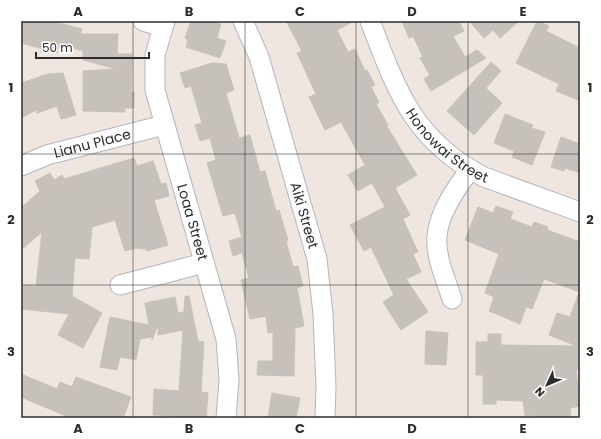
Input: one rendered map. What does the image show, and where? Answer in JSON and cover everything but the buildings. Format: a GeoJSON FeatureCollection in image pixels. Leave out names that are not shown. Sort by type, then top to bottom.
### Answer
{"type":"FeatureCollection","features":[{"type":"Feature","properties":{"kind":"street","name":"Loaa Street"},"geometry":{"type":"LineString","coordinates":[[143,21],[163,24],[155,54],[155,90],[226,339],[229,380],[226,418]]}},
{"type":"Feature","properties":{"kind":"street","name":"Aiki Street"},"geometry":{"type":"LineString","coordinates":[[243,21],[259,57],[317,259],[324,330],[326,386],[324,418]]}},
{"type":"Feature","properties":{"kind":"street","name":"Honowai Street"},"geometry":{"type":"LineString","coordinates":[[370,21],[396,87],[410,113],[445,151],[470,170],[502,185],[580,212]]}},
{"type":"Feature","properties":{"kind":"street","name":"Lianu Place"},"geometry":{"type":"LineString","coordinates":[[21,166],[47,155],[164,125]]}},
{"type":"Feature","properties":{"kind":"street"},"geometry":{"type":"LineString","coordinates":[[452,300],[439,255],[437,236],[443,213],[458,186],[470,170]]}},
{"type":"Feature","properties":{"kind":"street"},"geometry":{"type":"LineString","coordinates":[[120,285],[204,263]]}}]}
